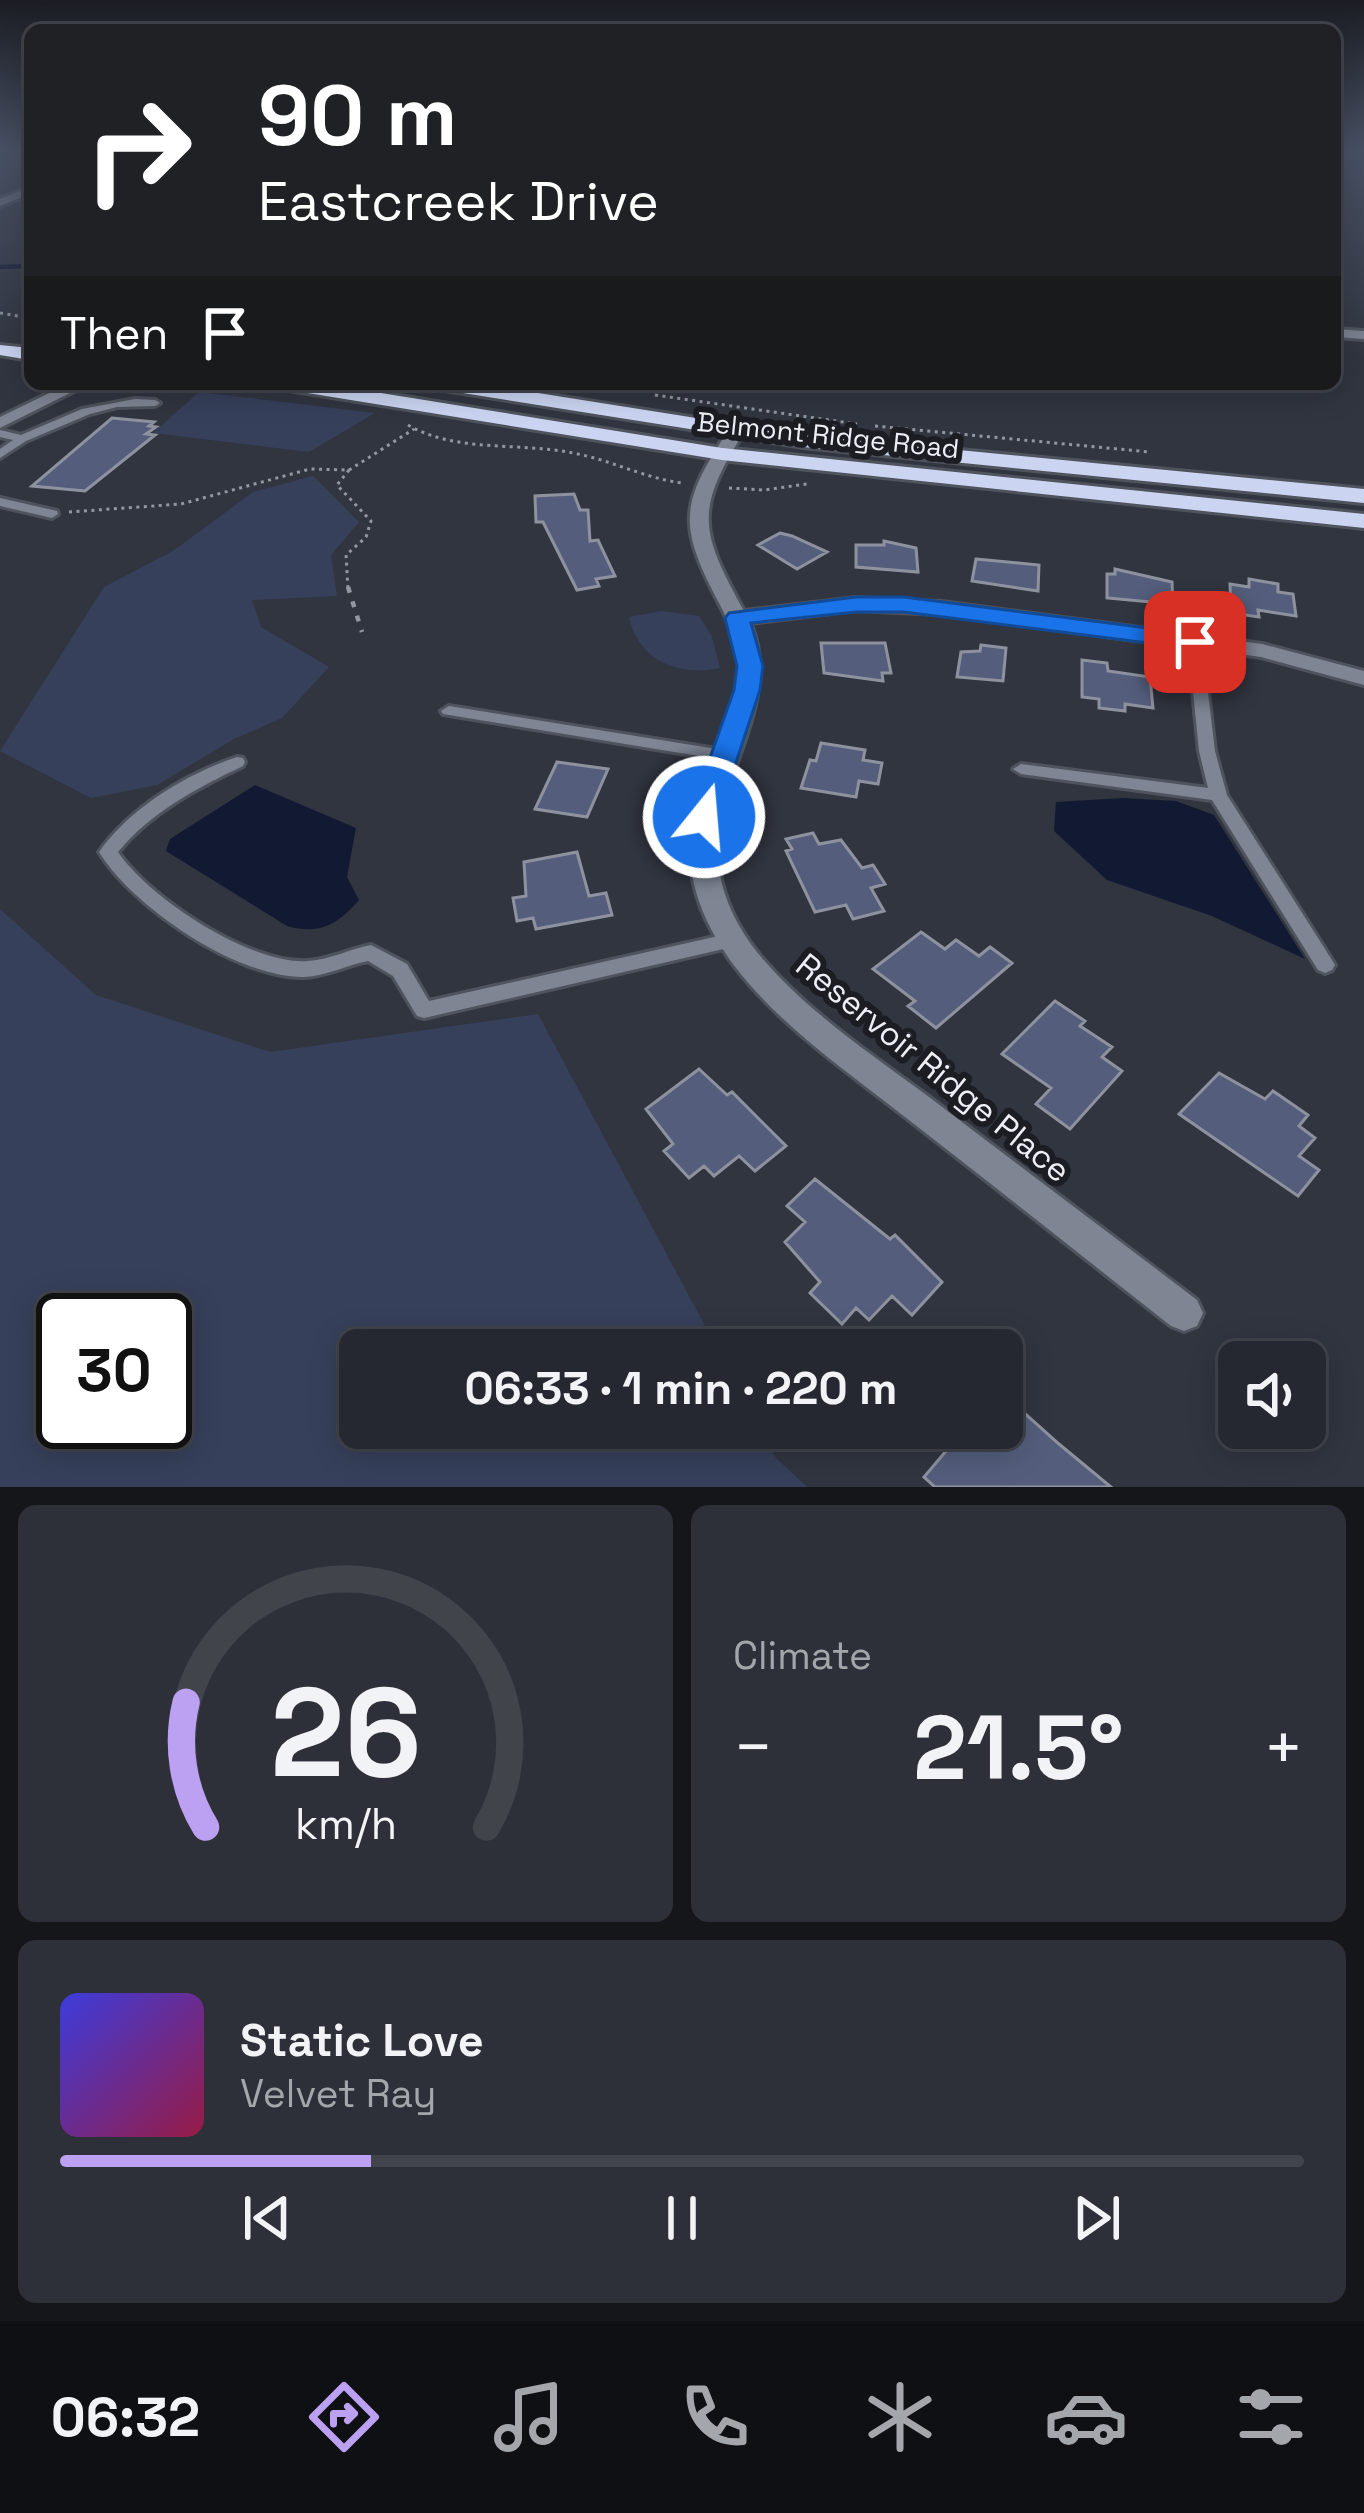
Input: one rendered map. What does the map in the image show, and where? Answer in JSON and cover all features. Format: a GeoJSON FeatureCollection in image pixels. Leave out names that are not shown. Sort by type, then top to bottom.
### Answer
{"type":"FeatureCollection","features":[{"type":"Feature","properties":{"kind":"main road","name":"Belmont Ridge Road"},"geometry":{"type":"LineString","coordinates":[[334,390],[1364,521]]}},
{"type":"Feature","properties":{"kind":"main road","name":"Belmont Ridge Road"},"geometry":{"type":"LineString","coordinates":[[473,390],[729,443],[1364,496]]}},
{"type":"Feature","properties":{"kind":"street"},"geometry":{"type":"LineString","coordinates":[[0,423],[68,390]]}},
{"type":"Feature","properties":{"kind":"street","name":"Reservoir Ridge Place"},"geometry":{"type":"LineString","coordinates":[[729,443],[698,497],[695,527],[737,618],[750,666],[747,690],[704,817],[704,861],[712,900],[732,940],[788,1004],[1184,1313]]}},
{"type":"Feature","properties":{"kind":"street"},"geometry":{"type":"LineString","coordinates":[[737,618],[856,604],[904,604],[1195,642],[1315,662],[1364,678]]}},
{"type":"Feature","properties":{"kind":"lane"},"geometry":{"type":"LineString","coordinates":[[0,454],[99,405],[118,400],[155,403]]}},
{"type":"Feature","properties":{"kind":"lane"},"geometry":{"type":"LineString","coordinates":[[0,433],[22,440]]}},
{"type":"Feature","properties":{"kind":"lane"},"geometry":{"type":"LineString","coordinates":[[0,502],[52,514]]}},
{"type":"Feature","properties":{"kind":"lane"},"geometry":{"type":"LineString","coordinates":[[1195,642],[1207,751],[1218,795],[1324,964]]}},
{"type":"Feature","properties":{"kind":"lane"},"geometry":{"type":"LineString","coordinates":[[449,711],[723,755]]}},
{"type":"Feature","properties":{"kind":"lane"},"geometry":{"type":"LineString","coordinates":[[237,762],[201,779],[122,833],[109,852],[117,872],[207,936],[275,966],[306,969],[371,953],[400,970],[424,1010],[732,940]]}},
{"type":"Feature","properties":{"kind":"lane"},"geometry":{"type":"LineString","coordinates":[[1021,769],[1218,795]]}},
{"type":"Feature","properties":{"kind":"path"},"geometry":{"type":"LineString","coordinates":[[0,313],[15,326]]}},
{"type":"Feature","properties":{"kind":"path"},"geometry":{"type":"LineString","coordinates":[[650,395],[864,425],[1159,454]]}},
{"type":"Feature","properties":{"kind":"path"},"geometry":{"type":"LineString","coordinates":[[362,632],[349,599],[346,555],[366,537],[371,521],[337,485],[349,470],[414,429]]}},
{"type":"Feature","properties":{"kind":"path"},"geometry":{"type":"LineString","coordinates":[[52,514],[181,504],[310,470],[349,470]]}},
{"type":"Feature","properties":{"kind":"shaded area"},"geometry":{"type":"Polygon","coordinates":[[[199,392],[375,413],[309,452],[153,433],[199,392]]]}},
{"type":"Feature","properties":{"kind":"shaded area"},"geometry":{"type":"Polygon","coordinates":[[[313,476],[359,522],[331,555],[337,596],[252,600],[261,627],[329,667],[282,718],[234,739],[157,785],[91,798],[0,751],[104,587],[173,551],[253,492],[313,476]]]}},
{"type":"Feature","properties":{"kind":"shaded area"},"geometry":{"type":"Polygon","coordinates":[[[662,611],[699,616],[712,637],[720,668],[689,670],[651,654],[629,617],[662,611]]]}},
{"type":"Feature","properties":{"kind":"shaded area"},"geometry":{"type":"Polygon","coordinates":[[[255,785],[356,828],[347,877],[359,900],[335,922],[309,929],[287,926],[166,851],[170,839],[255,785]]]}},
{"type":"Feature","properties":{"kind":"shaded area"},"geometry":{"type":"Polygon","coordinates":[[[1176,801],[1214,815],[1305,959],[1212,916],[1107,880],[1054,831],[1056,802],[1176,801]]]}},
{"type":"Feature","properties":{"kind":"shaded area"},"geometry":{"type":"Polygon","coordinates":[[[0,909],[96,995],[270,1052],[538,1014],[707,1329],[339,1329],[339,1449],[771,1449],[807,1487],[0,1487],[0,909]]]}},
{"type":"Feature","properties":{"kind":"building"},"geometry":{"type":"Polygon","coordinates":[[[112,418],[154,422],[149,426],[156,427],[146,434],[155,435],[85,491],[32,486],[112,418]]]}},
{"type":"Feature","properties":{"kind":"building"},"geometry":{"type":"Polygon","coordinates":[[[574,494],[580,510],[588,510],[590,541],[598,540],[615,576],[596,579],[599,586],[577,590],[543,522],[536,522],[535,496],[574,494]]]}},
{"type":"Feature","properties":{"kind":"building"},"geometry":{"type":"Polygon","coordinates":[[[780,533],[827,552],[797,569],[758,545],[780,533]]]}},
{"type":"Feature","properties":{"kind":"building"},"geometry":{"type":"Polygon","coordinates":[[[884,541],[916,548],[918,572],[856,567],[856,545],[884,545],[884,541]]]}},
{"type":"Feature","properties":{"kind":"building"},"geometry":{"type":"Polygon","coordinates":[[[976,559],[1039,565],[1038,591],[972,581],[976,559]]]}},
{"type":"Feature","properties":{"kind":"building"},"geometry":{"type":"Polygon","coordinates":[[[1115,569],[1172,582],[1173,604],[1107,598],[1107,574],[1115,574],[1115,569]]]}},
{"type":"Feature","properties":{"kind":"building"},"geometry":{"type":"Polygon","coordinates":[[[1249,579],[1278,584],[1278,592],[1293,594],[1296,616],[1258,610],[1259,617],[1231,613],[1230,584],[1249,587],[1249,579]]]}},
{"type":"Feature","properties":{"kind":"building"},"geometry":{"type":"Polygon","coordinates":[[[821,643],[885,643],[891,673],[882,673],[883,681],[824,673],[821,643]]]}},
{"type":"Feature","properties":{"kind":"building"},"geometry":{"type":"Polygon","coordinates":[[[981,645],[1006,648],[1003,681],[957,677],[961,652],[980,651],[981,645]]]}},
{"type":"Feature","properties":{"kind":"building"},"geometry":{"type":"Polygon","coordinates":[[[1082,660],[1107,663],[1108,671],[1150,677],[1153,708],[1125,704],[1125,711],[1099,708],[1099,699],[1082,697],[1082,660]]]}},
{"type":"Feature","properties":{"kind":"building"},"geometry":{"type":"Polygon","coordinates":[[[821,743],[865,750],[863,760],[882,763],[878,784],[859,781],[856,797],[801,788],[821,743]]]}},
{"type":"Feature","properties":{"kind":"building"},"geometry":{"type":"Polygon","coordinates":[[[557,762],[608,769],[587,817],[535,809],[557,762]]]}},
{"type":"Feature","properties":{"kind":"building"},"geometry":{"type":"Polygon","coordinates":[[[813,833],[819,844],[841,840],[862,868],[873,865],[885,884],[871,888],[884,911],[853,919],[846,905],[815,912],[786,851],[792,849],[786,839],[813,833]]]}},
{"type":"Feature","properties":{"kind":"building"},"geometry":{"type":"Polygon","coordinates":[[[577,852],[589,896],[606,893],[612,915],[536,929],[533,918],[517,921],[513,898],[526,896],[524,862],[577,852]]]}},
{"type":"Feature","properties":{"kind":"building"},"geometry":{"type":"Polygon","coordinates":[[[921,932],[945,949],[956,940],[979,956],[990,947],[1012,963],[936,1028],[908,1006],[915,1001],[873,969],[921,932]]]}},
{"type":"Feature","properties":{"kind":"building"},"geometry":{"type":"Polygon","coordinates":[[[1055,1001],[1085,1021],[1080,1026],[1112,1047],[1102,1057],[1122,1071],[1070,1129],[1036,1104],[1051,1088],[1002,1054],[1055,1001]]]}},
{"type":"Feature","properties":{"kind":"building"},"geometry":{"type":"Polygon","coordinates":[[[699,1069],[727,1095],[732,1092],[786,1146],[755,1171],[739,1156],[714,1176],[704,1166],[689,1178],[664,1151],[673,1144],[646,1109],[699,1069]]]}},
{"type":"Feature","properties":{"kind":"building"},"geometry":{"type":"Polygon","coordinates":[[[1219,1073],[1265,1099],[1273,1091],[1308,1115],[1299,1126],[1315,1138],[1299,1156],[1319,1170],[1298,1196],[1179,1114],[1219,1073]]]}},
{"type":"Feature","properties":{"kind":"building"},"geometry":{"type":"Polygon","coordinates":[[[815,1179],[890,1239],[895,1235],[942,1282],[912,1315],[892,1296],[869,1320],[856,1308],[842,1324],[810,1293],[820,1282],[785,1242],[805,1222],[787,1206],[815,1179]]]}},
{"type":"Feature","properties":{"kind":"building"},"geometry":{"type":"Polygon","coordinates":[[[1023,1412],[1111,1487],[935,1487],[924,1477],[946,1451],[1023,1449],[1023,1412]]]}},
{"type":"Feature","properties":{"kind":"waterway"},"geometry":{"type":"LineString","coordinates":[[0,267],[24,266]]}},
{"type":"Feature","properties":{"kind":"route"},"geometry":{"type":"LineString","coordinates":[[704,817],[747,690],[747,644],[737,618],[856,604],[904,604],[1195,642]]}}]}
